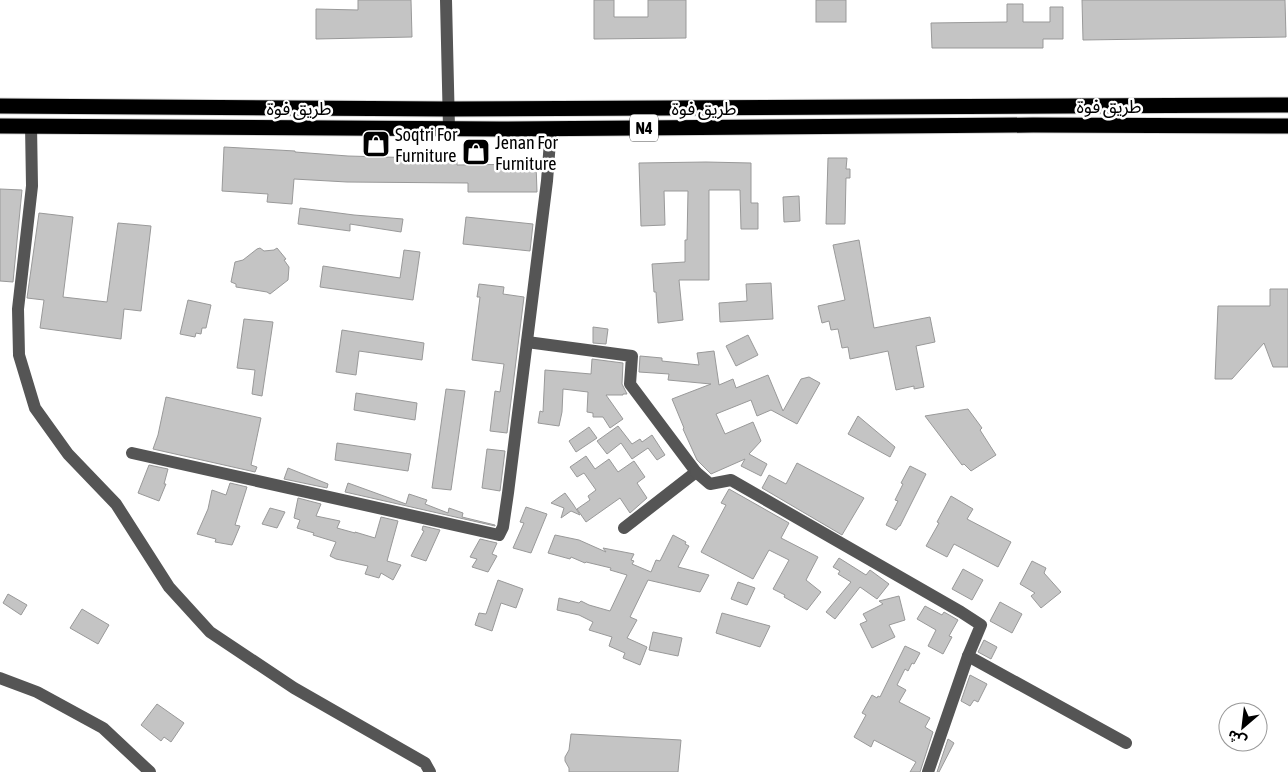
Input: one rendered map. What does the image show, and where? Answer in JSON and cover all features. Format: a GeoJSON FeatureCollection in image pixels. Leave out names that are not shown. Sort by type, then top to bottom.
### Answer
{"type":"FeatureCollection","features":[{"type":"Feature","properties":{"kind":"highway","name":"طريق فوة"},"geometry":{"type":"LineString","coordinates":[[0,106],[448,109],[1288,105]]}},
{"type":"Feature","properties":{"kind":"highway","name":"طريق فوة"},"geometry":{"type":"LineString","coordinates":[[0,126],[448,128],[1033,125],[1288,126]]}},
{"type":"Feature","properties":{"kind":"street"},"geometry":{"type":"LineString","coordinates":[[446,0],[448,128]]}},
{"type":"Feature","properties":{"kind":"street"},"geometry":{"type":"LineString","coordinates":[[31,125],[32,186],[18,309],[19,355],[35,408],[68,454],[116,504],[169,587],[210,632],[294,688],[425,763],[430,772]]}},
{"type":"Feature","properties":{"kind":"street"},"geometry":{"type":"LineString","coordinates":[[132,453],[499,536],[503,527],[548,181],[551,128]]}},
{"type":"Feature","properties":{"kind":"street"},"geometry":{"type":"LineString","coordinates":[[527,342],[632,356],[630,384],[696,472],[710,484],[731,480],[961,612],[981,626],[968,656],[928,772]]}},
{"type":"Feature","properties":{"kind":"street"},"geometry":{"type":"LineString","coordinates":[[624,528],[696,472]]}},
{"type":"Feature","properties":{"kind":"street"},"geometry":{"type":"LineString","coordinates":[[968,656],[1126,743]]}},
{"type":"Feature","properties":{"kind":"street"},"geometry":{"type":"LineString","coordinates":[[0,678],[37,692],[103,728],[150,772]]}},
{"type":"Feature","properties":{"kind":"building"},"geometry":{"type":"Polygon","coordinates":[[[358,0],[411,0],[412,37],[316,39],[316,9],[358,10],[358,0]]]}},
{"type":"Feature","properties":{"kind":"building"},"geometry":{"type":"Polygon","coordinates":[[[594,0],[614,0],[614,17],[648,17],[648,0],[686,0],[686,38],[594,39],[594,0]]]}},
{"type":"Feature","properties":{"kind":"building"},"geometry":{"type":"Polygon","coordinates":[[[816,0],[846,0],[846,22],[816,22],[816,0]]]}},
{"type":"Feature","properties":{"kind":"building"},"geometry":{"type":"Polygon","coordinates":[[[1082,0],[1285,0],[1286,37],[1083,40],[1082,0]]]}},
{"type":"Feature","properties":{"kind":"building"},"geometry":{"type":"Polygon","coordinates":[[[1007,4],[1023,4],[1023,22],[1050,22],[1050,7],[1063,7],[1063,39],[1043,39],[1043,48],[932,48],[931,23],[1007,22],[1007,4]]]}},
{"type":"Feature","properties":{"kind":"building"},"geometry":{"type":"Polygon","coordinates":[[[224,147],[348,156],[457,159],[457,165],[536,164],[537,192],[468,192],[468,183],[347,182],[294,179],[292,204],[267,202],[268,194],[222,191],[224,147]]]}},
{"type":"Feature","properties":{"kind":"building"},"geometry":{"type":"Polygon","coordinates":[[[828,158],[847,158],[846,169],[850,169],[850,178],[846,178],[845,224],[826,224],[828,158]]]}},
{"type":"Feature","properties":{"kind":"building"},"geometry":{"type":"Polygon","coordinates":[[[639,163],[751,163],[751,203],[758,203],[758,229],[741,229],[740,190],[709,190],[709,280],[679,280],[683,320],[658,323],[652,264],[685,262],[688,191],[664,191],[665,225],[641,226],[639,163]]]}},
{"type":"Feature","properties":{"kind":"building"},"geometry":{"type":"Polygon","coordinates":[[[0,189],[22,190],[13,282],[0,281],[0,189]]]}},
{"type":"Feature","properties":{"kind":"building"},"geometry":{"type":"Polygon","coordinates":[[[799,196],[800,221],[784,222],[783,197],[799,196]]]}},
{"type":"Feature","properties":{"kind":"building"},"geometry":{"type":"Polygon","coordinates":[[[300,208],[403,219],[401,232],[350,224],[350,231],[298,224],[300,208]]]}},
{"type":"Feature","properties":{"kind":"building"},"geometry":{"type":"Polygon","coordinates":[[[39,213],[73,217],[63,297],[107,302],[118,223],[151,226],[141,311],[124,309],[121,339],[40,328],[44,300],[27,298],[39,213]]]}},
{"type":"Feature","properties":{"kind":"building"},"geometry":{"type":"Polygon","coordinates":[[[466,217],[533,224],[530,251],[463,244],[466,217]]]}},
{"type":"Feature","properties":{"kind":"building"},"geometry":{"type":"Polygon","coordinates":[[[859,240],[874,328],[930,317],[935,342],[916,346],[924,387],[914,389],[914,386],[896,390],[888,351],[850,359],[848,347],[842,348],[838,329],[831,330],[829,321],[822,323],[818,306],[845,300],[833,245],[859,240]]]}},
{"type":"Feature","properties":{"kind":"building"},"geometry":{"type":"Polygon","coordinates":[[[260,248],[264,251],[277,248],[286,259],[284,260],[289,267],[288,280],[270,294],[236,287],[236,284],[231,282],[235,262],[243,260],[260,248]]]}},
{"type":"Feature","properties":{"kind":"building"},"geometry":{"type":"Polygon","coordinates":[[[404,250],[420,252],[413,300],[320,287],[323,266],[400,278],[404,250]]]}},
{"type":"Feature","properties":{"kind":"building"},"geometry":{"type":"Polygon","coordinates":[[[771,283],[773,319],[720,322],[719,303],[747,301],[746,284],[771,283]]]}},
{"type":"Feature","properties":{"kind":"building"},"geometry":{"type":"Polygon","coordinates":[[[479,284],[504,287],[503,294],[524,297],[507,433],[490,431],[495,391],[500,392],[504,364],[472,360],[480,297],[477,297],[479,284]]]}},
{"type":"Feature","properties":{"kind":"building"},"geometry":{"type":"Polygon","coordinates":[[[1270,289],[1288,289],[1288,367],[1273,367],[1264,343],[1232,379],[1215,379],[1218,306],[1270,306],[1270,289]]]}},
{"type":"Feature","properties":{"kind":"building"},"geometry":{"type":"Polygon","coordinates":[[[188,300],[211,305],[206,328],[202,328],[201,334],[196,333],[195,337],[180,334],[188,300]]]}},
{"type":"Feature","properties":{"kind":"building"},"geometry":{"type":"Polygon","coordinates":[[[244,319],[273,322],[262,396],[252,394],[255,370],[237,368],[244,319]]]}},
{"type":"Feature","properties":{"kind":"building"},"geometry":{"type":"Polygon","coordinates":[[[593,327],[608,329],[606,344],[593,343],[593,327]]]}},
{"type":"Feature","properties":{"kind":"building"},"geometry":{"type":"Polygon","coordinates":[[[342,330],[424,343],[422,360],[359,351],[356,375],[336,372],[342,330]]]}},
{"type":"Feature","properties":{"kind":"building"},"geometry":{"type":"Polygon","coordinates":[[[748,335],[758,355],[736,366],[726,346],[748,335]]]}},
{"type":"Feature","properties":{"kind":"building"},"geometry":{"type":"Polygon","coordinates":[[[714,351],[719,385],[733,379],[736,388],[768,375],[783,411],[801,379],[809,377],[820,383],[797,424],[771,410],[757,416],[751,400],[716,414],[725,434],[753,422],[761,441],[749,454],[767,464],[761,476],[741,466],[745,459],[711,474],[697,460],[672,399],[711,384],[668,380],[669,374],[639,372],[640,356],[662,358],[662,361],[699,365],[697,353],[714,351]]]}},
{"type":"Feature","properties":{"kind":"building"},"geometry":{"type":"Polygon","coordinates":[[[592,359],[623,363],[622,384],[627,394],[606,395],[623,419],[610,428],[603,417],[593,417],[593,413],[587,412],[588,392],[563,389],[559,426],[538,423],[540,411],[543,412],[545,370],[591,374],[592,359]]]}},
{"type":"Feature","properties":{"kind":"building"},"geometry":{"type":"Polygon","coordinates":[[[446,389],[465,391],[451,490],[432,488],[446,389]]]}},
{"type":"Feature","properties":{"kind":"building"},"geometry":{"type":"Polygon","coordinates":[[[356,393],[417,403],[415,420],[354,410],[356,393]]]}},
{"type":"Feature","properties":{"kind":"building"},"geometry":{"type":"Polygon","coordinates":[[[166,397],[261,418],[251,465],[257,467],[255,472],[153,449],[166,397]]]}},
{"type":"Feature","properties":{"kind":"building"},"geometry":{"type":"Polygon","coordinates":[[[968,409],[982,428],[980,430],[996,455],[971,471],[964,464],[962,465],[925,416],[968,409]]]}},
{"type":"Feature","properties":{"kind":"building"},"geometry":{"type":"Polygon","coordinates":[[[858,416],[895,447],[890,457],[848,434],[858,416]]]}},
{"type":"Feature","properties":{"kind":"building"},"geometry":{"type":"Polygon","coordinates":[[[618,426],[632,444],[640,439],[642,442],[652,435],[665,455],[657,460],[648,448],[632,459],[621,443],[607,454],[597,441],[618,426]]]}},
{"type":"Feature","properties":{"kind":"building"},"geometry":{"type":"Polygon","coordinates":[[[589,427],[597,438],[576,452],[569,441],[589,427]]]}},
{"type":"Feature","properties":{"kind":"building"},"geometry":{"type":"Polygon","coordinates":[[[337,443],[411,454],[408,471],[335,460],[337,443]]]}},
{"type":"Feature","properties":{"kind":"building"},"geometry":{"type":"Polygon","coordinates":[[[487,449],[505,451],[500,491],[482,488],[487,449]]]}},
{"type":"Feature","properties":{"kind":"building"},"geometry":{"type":"Polygon","coordinates":[[[586,456],[595,469],[609,459],[618,472],[634,461],[645,477],[637,483],[647,498],[630,513],[620,498],[586,522],[577,509],[590,500],[588,496],[596,490],[584,473],[577,477],[570,467],[586,456]]]}},
{"type":"Feature","properties":{"kind":"building"},"geometry":{"type":"Polygon","coordinates":[[[797,463],[864,498],[842,535],[762,488],[769,475],[786,484],[797,463]]]}},
{"type":"Feature","properties":{"kind":"building"},"geometry":{"type":"Polygon","coordinates":[[[149,465],[168,469],[164,484],[166,484],[159,501],[138,493],[149,465]]]}},
{"type":"Feature","properties":{"kind":"building"},"geometry":{"type":"Polygon","coordinates":[[[910,466],[926,474],[900,526],[896,530],[886,525],[898,501],[895,500],[910,466]]]}},
{"type":"Feature","properties":{"kind":"building"},"geometry":{"type":"Polygon","coordinates":[[[288,468],[328,484],[327,488],[284,479],[288,468]]]}},
{"type":"Feature","properties":{"kind":"building"},"geometry":{"type":"Polygon","coordinates":[[[230,483],[247,487],[235,525],[240,526],[232,545],[215,542],[216,539],[197,534],[208,509],[212,490],[226,495],[230,483]]]}},
{"type":"Feature","properties":{"kind":"building"},"geometry":{"type":"Polygon","coordinates":[[[348,483],[406,504],[409,494],[427,500],[425,504],[448,513],[449,508],[463,513],[462,517],[495,526],[345,492],[348,483]]]}},
{"type":"Feature","properties":{"kind":"building"},"geometry":{"type":"Polygon","coordinates":[[[729,489],[789,523],[781,538],[818,557],[806,580],[821,592],[807,610],[773,589],[789,560],[769,550],[753,579],[701,552],[726,505],[721,503],[729,489]]]}},
{"type":"Feature","properties":{"kind":"building"},"geometry":{"type":"Polygon","coordinates":[[[565,493],[580,515],[571,511],[561,518],[564,508],[551,503],[565,493]]]}},
{"type":"Feature","properties":{"kind":"building"},"geometry":{"type":"Polygon","coordinates":[[[951,496],[973,509],[967,519],[1011,542],[998,567],[954,544],[947,557],[926,546],[951,496]]]}},
{"type":"Feature","properties":{"kind":"building"},"geometry":{"type":"Polygon","coordinates":[[[298,498],[321,504],[316,516],[340,521],[337,528],[375,538],[381,517],[398,521],[387,561],[401,565],[393,580],[381,573],[379,578],[365,574],[368,566],[330,556],[336,542],[297,528],[300,520],[294,518],[298,498]]]}},
{"type":"Feature","properties":{"kind":"building"},"geometry":{"type":"Polygon","coordinates":[[[526,507],[547,514],[531,553],[513,548],[524,523],[520,522],[526,507]]]}},
{"type":"Feature","properties":{"kind":"building"},"geometry":{"type":"Polygon","coordinates":[[[270,508],[285,512],[277,528],[262,524],[270,508]]]}},
{"type":"Feature","properties":{"kind":"building"},"geometry":{"type":"Polygon","coordinates":[[[423,526],[440,530],[426,561],[411,556],[424,531],[422,530],[423,526]]]}},
{"type":"Feature","properties":{"kind":"building"},"geometry":{"type":"Polygon","coordinates":[[[555,535],[579,540],[606,552],[603,548],[634,554],[631,560],[634,561],[632,564],[651,572],[656,560],[660,561],[673,535],[686,542],[685,544],[689,546],[678,567],[709,575],[700,592],[648,580],[630,617],[637,620],[627,638],[647,647],[640,665],[623,658],[625,653],[609,646],[612,637],[589,630],[593,622],[579,615],[557,610],[559,598],[579,603],[581,601],[610,611],[627,575],[610,570],[611,568],[548,553],[555,535]]]}},
{"type":"Feature","properties":{"kind":"building"},"geometry":{"type":"Polygon","coordinates":[[[480,539],[497,543],[492,554],[497,556],[488,572],[472,567],[477,559],[470,557],[480,539]]]}},
{"type":"Feature","properties":{"kind":"building"},"geometry":{"type":"Polygon","coordinates":[[[839,558],[866,575],[870,570],[889,584],[877,599],[860,587],[835,619],[826,612],[851,582],[838,574],[840,571],[833,567],[839,558]]]}},
{"type":"Feature","properties":{"kind":"building"},"geometry":{"type":"Polygon","coordinates":[[[1032,561],[1046,568],[1044,573],[1061,592],[1041,608],[1031,596],[1035,593],[1020,584],[1032,561]]]}},
{"type":"Feature","properties":{"kind":"building"},"geometry":{"type":"Polygon","coordinates":[[[963,569],[983,580],[972,600],[952,589],[963,569]]]}},
{"type":"Feature","properties":{"kind":"building"},"geometry":{"type":"Polygon","coordinates":[[[498,580],[523,589],[516,608],[501,603],[492,631],[475,625],[479,613],[486,614],[498,580]]]}},
{"type":"Feature","properties":{"kind":"building"},"geometry":{"type":"Polygon","coordinates":[[[738,582],[755,588],[747,605],[731,599],[738,582]]]}},
{"type":"Feature","properties":{"kind":"building"},"geometry":{"type":"Polygon","coordinates":[[[8,594],[27,605],[21,615],[3,603],[8,594]]]}},
{"type":"Feature","properties":{"kind":"building"},"geometry":{"type":"Polygon","coordinates":[[[899,596],[905,620],[889,625],[895,637],[872,648],[860,624],[867,621],[863,614],[883,604],[879,601],[899,596]]]}},
{"type":"Feature","properties":{"kind":"building"},"geometry":{"type":"Polygon","coordinates":[[[1000,602],[1022,614],[1012,633],[990,621],[1000,602]]]}},
{"type":"Feature","properties":{"kind":"building"},"geometry":{"type":"Polygon","coordinates":[[[925,606],[942,615],[944,612],[958,620],[949,636],[952,637],[943,654],[928,646],[936,630],[917,619],[925,606]]]}},
{"type":"Feature","properties":{"kind":"building"},"geometry":{"type":"Polygon","coordinates":[[[82,609],[109,625],[98,644],[70,628],[82,609]]]}},
{"type":"Feature","properties":{"kind":"building"},"geometry":{"type":"Polygon","coordinates":[[[722,613],[770,626],[760,647],[716,633],[722,613]]]}},
{"type":"Feature","properties":{"kind":"building"},"geometry":{"type":"Polygon","coordinates":[[[653,632],[682,638],[678,656],[649,650],[653,632]]]}},
{"type":"Feature","properties":{"kind":"building"},"geometry":{"type":"Polygon","coordinates":[[[984,640],[997,647],[991,659],[978,652],[984,640]]]}},
{"type":"Feature","properties":{"kind":"building"},"geometry":{"type":"Polygon","coordinates":[[[905,646],[920,653],[908,671],[905,669],[897,685],[906,690],[899,702],[930,718],[925,727],[933,732],[920,772],[910,772],[916,762],[874,740],[871,747],[854,737],[866,715],[862,713],[872,695],[877,698],[878,696],[880,697],[905,646]]]}},
{"type":"Feature","properties":{"kind":"building"},"geometry":{"type":"Polygon","coordinates":[[[970,675],[987,684],[978,702],[974,700],[970,706],[961,701],[970,675]]]}},
{"type":"Feature","properties":{"kind":"building"},"geometry":{"type":"Polygon","coordinates":[[[157,704],[184,723],[171,742],[164,737],[161,741],[141,725],[157,704]]]}},
{"type":"Feature","properties":{"kind":"building"},"geometry":{"type":"Polygon","coordinates":[[[571,734],[681,740],[678,772],[569,772],[565,757],[569,750],[571,734]]]}},
{"type":"Feature","properties":{"kind":"building"},"geometry":{"type":"Polygon","coordinates":[[[948,739],[954,743],[939,772],[937,772],[948,739]]]}},
{"type":"Feature","properties":{"kind":"place","name":"Soqtri For Furniture"},"geometry":{"type":"Point","coordinates":[376,144]}},
{"type":"Feature","properties":{"kind":"place","name":"Jenan For Furniture"},"geometry":{"type":"Point","coordinates":[476,152]}}]}
